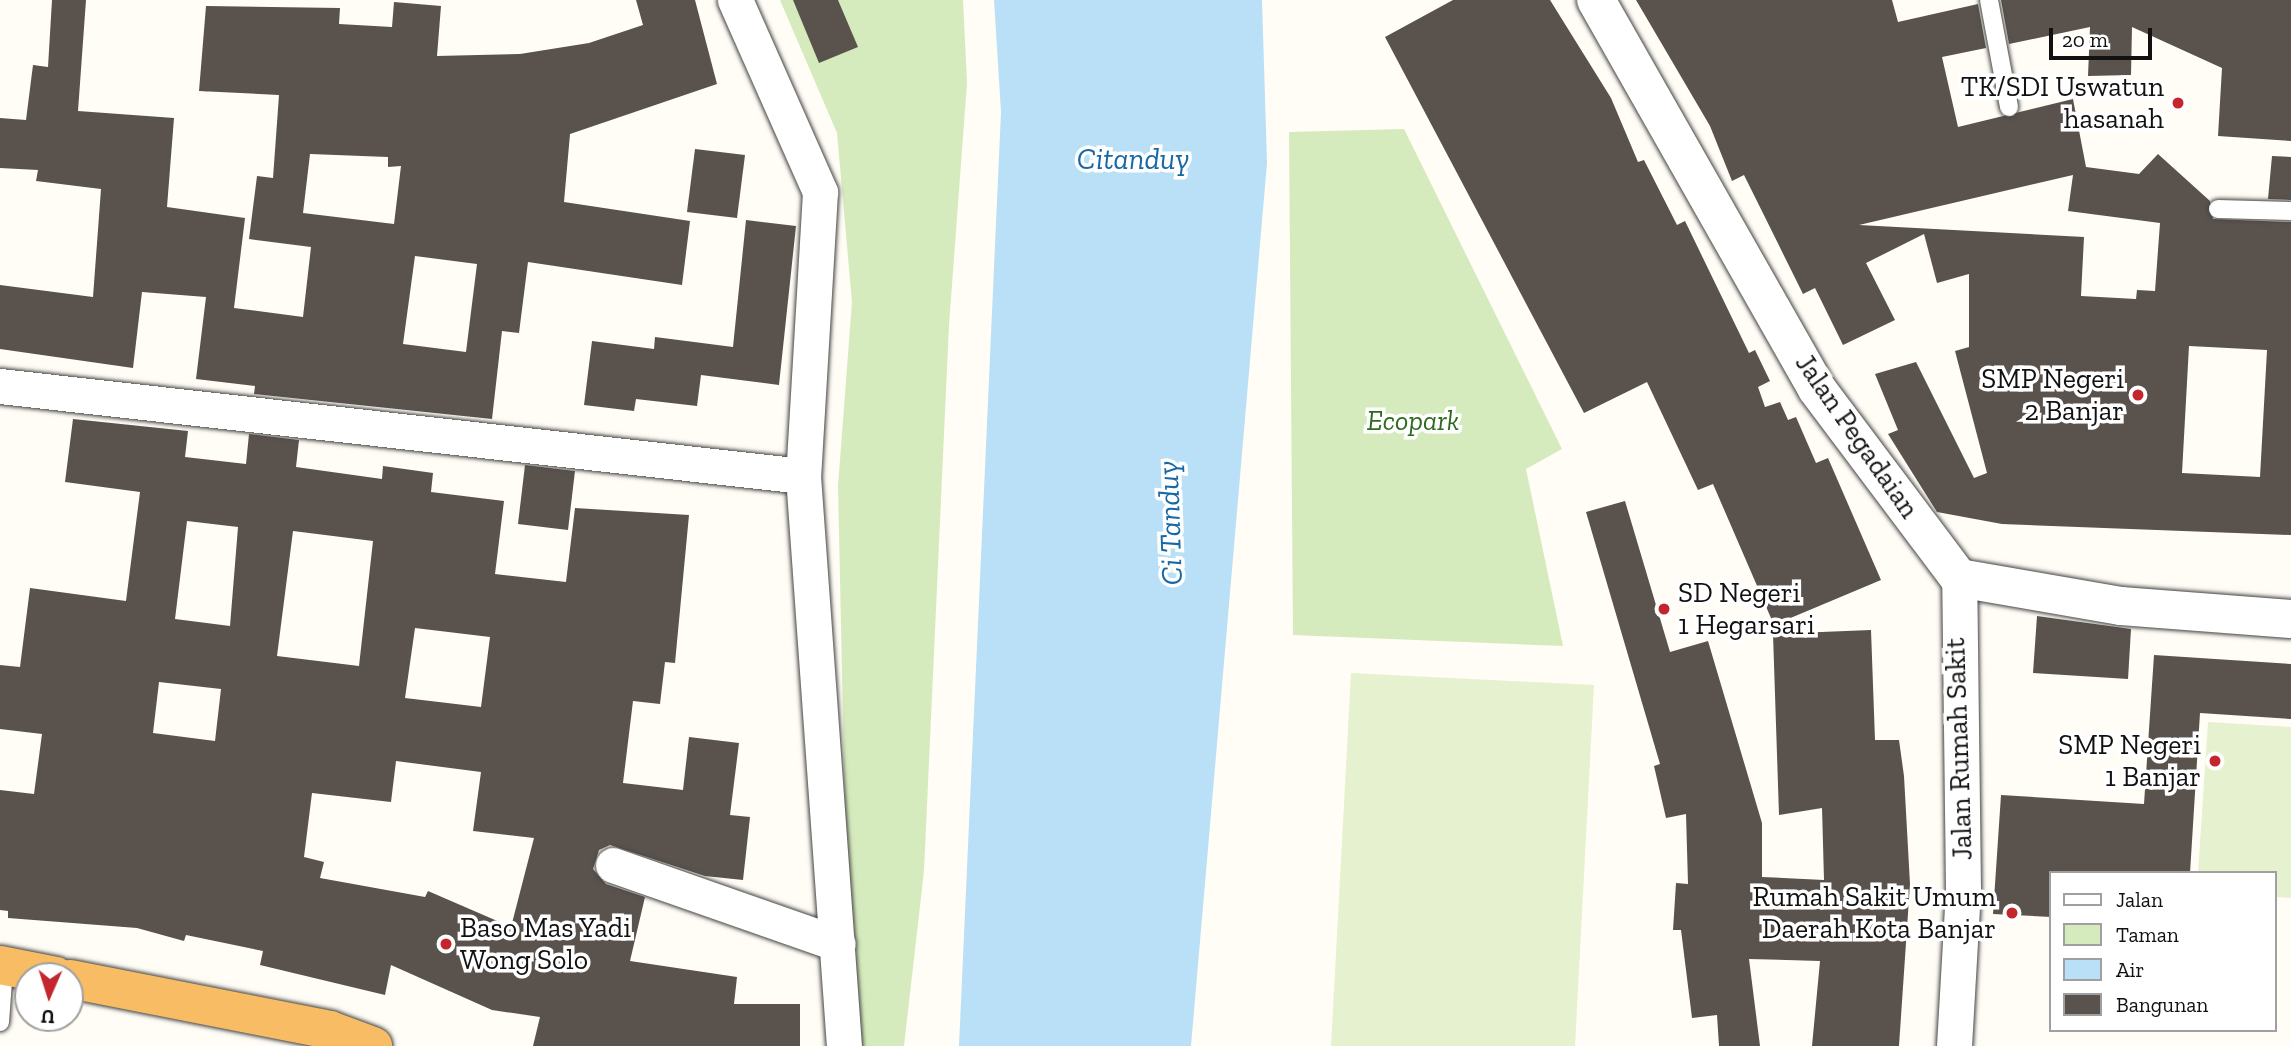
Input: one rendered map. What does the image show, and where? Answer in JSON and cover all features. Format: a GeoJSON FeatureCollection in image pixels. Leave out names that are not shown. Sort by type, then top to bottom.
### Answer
{"type":"FeatureCollection","features":[{"type":"Feature","properties":{"kind":"highway"},"geometry":{"type":"LineString","coordinates":[[84,982],[330,1030],[373,1046]]}},
{"type":"Feature","properties":{"kind":"street"},"geometry":{"type":"LineString","coordinates":[[735,0],[820,192],[803,476],[844,1046]]}},
{"type":"Feature","properties":{"kind":"street","name":"Jalan Pegadaian"},"geometry":{"type":"LineString","coordinates":[[1596,0],[1817,389],[1959,578]]}},
{"type":"Feature","properties":{"kind":"street"},"geometry":{"type":"LineString","coordinates":[[0,386],[803,476]]}},
{"type":"Feature","properties":{"kind":"street"},"geometry":{"type":"LineString","coordinates":[[1959,578],[2121,606],[2291,619]]}},
{"type":"Feature","properties":{"kind":"street","name":"Jalan Rumah Sakit"},"geometry":{"type":"LineString","coordinates":[[1954,1046],[1963,890],[1955,634],[1959,578]]}},
{"type":"Feature","properties":{"kind":"street"},"geometry":{"type":"LineString","coordinates":[[612,865],[838,944]]}},
{"type":"Feature","properties":{"kind":"lane"},"geometry":{"type":"LineString","coordinates":[[1989,0],[2009,107]]}},
{"type":"Feature","properties":{"kind":"lane"},"geometry":{"type":"LineString","coordinates":[[2218,209],[2291,211]]}},
{"type":"Feature","properties":{"kind":"lane"},"geometry":{"type":"LineString","coordinates":[[0,1022],[2,966]]}},
{"type":"Feature","properties":{"kind":"green space"},"geometry":{"type":"Polygon","coordinates":[[[780,0],[963,0],[967,83],[949,325],[924,871],[904,1046],[850,1046],[838,486],[852,302],[837,133],[780,0]]]}},
{"type":"Feature","properties":{"kind":"green space","name":"Ecopark"},"geometry":{"type":"Polygon","coordinates":[[[1404,129],[1562,449],[1526,469],[1563,646],[1293,635],[1289,132],[1404,129]]]}},
{"type":"Feature","properties":{"kind":"green space"},"geometry":{"type":"Polygon","coordinates":[[[1351,673],[1594,685],[1575,1046],[1331,1046],[1351,673]]]}},
{"type":"Feature","properties":{"kind":"green space"},"geometry":{"type":"Polygon","coordinates":[[[2208,722],[2291,727],[2291,898],[2277,897],[2277,871],[2198,871],[2208,722]]]}},
{"type":"Feature","properties":{"kind":"water","name":"Citanduy"},"geometry":{"type":"Polygon","coordinates":[[[994,0],[1262,0],[1267,163],[1191,1046],[959,1046],[1001,112],[994,0]]]}},
{"type":"Feature","properties":{"kind":"building"},"geometry":{"type":"Polygon","coordinates":[[[52,0],[86,0],[78,111],[174,118],[167,207],[245,218],[234,308],[303,317],[311,247],[249,239],[257,176],[273,178],[279,95],[199,91],[206,6],[340,8],[339,24],[392,27],[394,2],[441,6],[437,56],[520,54],[589,43],[643,25],[636,0],[695,0],[717,84],[570,134],[564,202],[690,221],[682,285],[528,262],[519,333],[502,331],[492,419],[254,394],[255,386],[196,379],[206,297],[142,292],[133,368],[0,349],[0,285],[93,297],[101,189],[36,181],[38,170],[0,168],[0,118],[26,120],[33,65],[48,67],[52,0]],[[310,154],[303,213],[394,224],[401,166],[388,167],[388,157],[310,154]],[[415,256],[403,344],[466,352],[477,264],[415,256]]]}},
{"type":"Feature","properties":{"kind":"building"},"geometry":{"type":"Polygon","coordinates":[[[793,0],[838,0],[858,47],[819,63],[793,0]]]}},
{"type":"Feature","properties":{"kind":"building"},"geometry":{"type":"Polygon","coordinates":[[[1453,0],[1550,0],[1611,98],[1638,162],[1644,160],[1677,225],[1685,221],[1749,353],[1755,350],[1770,381],[1758,387],[1765,407],[1780,402],[1788,420],[1796,417],[1816,463],[1828,458],[1881,580],[1774,625],[1713,484],[1698,490],[1647,382],[1584,413],[1385,37],[1453,0]]]}},
{"type":"Feature","properties":{"kind":"building"},"geometry":{"type":"Polygon","coordinates":[[[1636,0],[1892,0],[1898,22],[1978,4],[1986,48],[1942,57],[1958,127],[2073,99],[2086,167],[2139,174],[2158,154],[2210,201],[2213,219],[2291,222],[2291,535],[2002,524],[1937,512],[1888,434],[1898,430],[1875,374],[1916,362],[1974,478],[1987,473],[1955,351],[1969,347],[1969,274],[1937,283],[1924,234],[1866,263],[1895,320],[1843,345],[1815,288],[1803,294],[1744,175],[1732,181],[1710,126],[1636,0]],[[2073,175],[1859,225],[2084,237],[2081,296],[2136,299],[2137,290],[2155,291],[2160,223],[2068,211],[2073,175]],[[2189,346],[2182,473],[2260,477],[2267,350],[2189,346]]]}},
{"type":"Feature","properties":{"kind":"building"},"geometry":{"type":"Polygon","coordinates":[[[2001,0],[2291,0],[2291,141],[2218,136],[2222,68],[2132,27],[2131,75],[2088,76],[2090,27],[2009,44],[2001,0]]]}},
{"type":"Feature","properties":{"kind":"building"},"geometry":{"type":"Polygon","coordinates":[[[695,149],[745,155],[737,218],[687,212],[695,149]]]}},
{"type":"Feature","properties":{"kind":"building"},"geometry":{"type":"Polygon","coordinates":[[[2272,156],[2291,157],[2291,200],[2268,199],[2272,156]]]}},
{"type":"Feature","properties":{"kind":"building"},"geometry":{"type":"Polygon","coordinates":[[[746,220],[796,226],[779,385],[701,375],[697,406],[636,399],[634,411],[584,405],[592,341],[654,349],[655,337],[733,347],[746,220]]]}},
{"type":"Feature","properties":{"kind":"building"},"geometry":{"type":"Polygon","coordinates":[[[73,419],[188,431],[185,457],[246,464],[249,434],[299,440],[296,467],[382,479],[383,466],[433,473],[431,492],[504,501],[495,574],[566,582],[575,508],[689,515],[675,663],[665,662],[660,704],[633,701],[623,783],[683,790],[689,737],[739,743],[730,815],[750,817],[743,880],[705,876],[610,845],[599,850],[593,869],[606,884],[645,897],[630,961],[737,977],[734,1004],[800,1004],[800,1046],[533,1046],[540,1017],[492,1010],[391,965],[385,995],[260,965],[263,951],[186,935],[184,941],[137,928],[8,918],[8,911],[0,910],[0,790],[34,794],[42,734],[0,729],[0,665],[20,667],[30,588],[126,601],[140,492],[65,482],[73,419]],[[187,521],[175,619],[230,626],[238,527],[187,521]],[[293,531],[277,656],[359,666],[373,541],[293,531]],[[415,628],[405,698],[481,707],[490,637],[415,628]],[[159,682],[153,733],[215,741],[221,689],[159,682]],[[396,761],[391,802],[312,793],[304,857],[324,862],[320,878],[425,897],[428,891],[511,927],[534,838],[473,831],[481,772],[396,761]]]}},
{"type":"Feature","properties":{"kind":"building"},"geometry":{"type":"Polygon","coordinates":[[[525,465],[575,471],[568,530],[518,524],[525,465]]]}},
{"type":"Feature","properties":{"kind":"building"},"geometry":{"type":"Polygon","coordinates":[[[1625,501],[1670,652],[1708,641],[1762,823],[1762,877],[1824,880],[1822,808],[1779,815],[1773,634],[1871,630],[1875,740],[1899,740],[1904,776],[1910,884],[1899,1046],[1812,1046],[1820,961],[1749,959],[1760,1046],[1719,1046],[1717,1015],[1692,1018],[1681,930],[1673,930],[1676,883],[1688,884],[1686,814],[1666,818],[1654,766],[1660,764],[1586,512],[1625,501]]]}},
{"type":"Feature","properties":{"kind":"building"},"geometry":{"type":"Polygon","coordinates":[[[2037,616],[2131,629],[2128,679],[2033,673],[2037,616]]]}},
{"type":"Feature","properties":{"kind":"building"},"geometry":{"type":"Polygon","coordinates":[[[2154,655],[2291,664],[2291,719],[2200,713],[2190,871],[2050,871],[2050,917],[1993,914],[2001,795],[2144,804],[2154,655]]]}},
{"type":"Feature","properties":{"kind":"place","name":"TK/SDI Uswatun hasanah"},"geometry":{"type":"Point","coordinates":[2178,103]}},
{"type":"Feature","properties":{"kind":"place","name":"SMP Negeri 2 Banjar"},"geometry":{"type":"Point","coordinates":[2138,395]}},
{"type":"Feature","properties":{"kind":"place","name":"SD Negeri 1 Hegarsari"},"geometry":{"type":"Point","coordinates":[1664,609]}},
{"type":"Feature","properties":{"kind":"place","name":"SMP Negeri 1 Banjar"},"geometry":{"type":"Point","coordinates":[2215,761]}},
{"type":"Feature","properties":{"kind":"place","name":"Rumah Sakit Umum Daerah Kota Banjar"},"geometry":{"type":"Point","coordinates":[2012,913]}},
{"type":"Feature","properties":{"kind":"place","name":"Baso Mas Yadi Wong Solo"},"geometry":{"type":"Point","coordinates":[446,944]}},
{"type":"Feature","properties":{"kind":"water label","name":"Ci Tanduy"},"geometry":{"type":"Point","coordinates":[1170,523]}}]}
